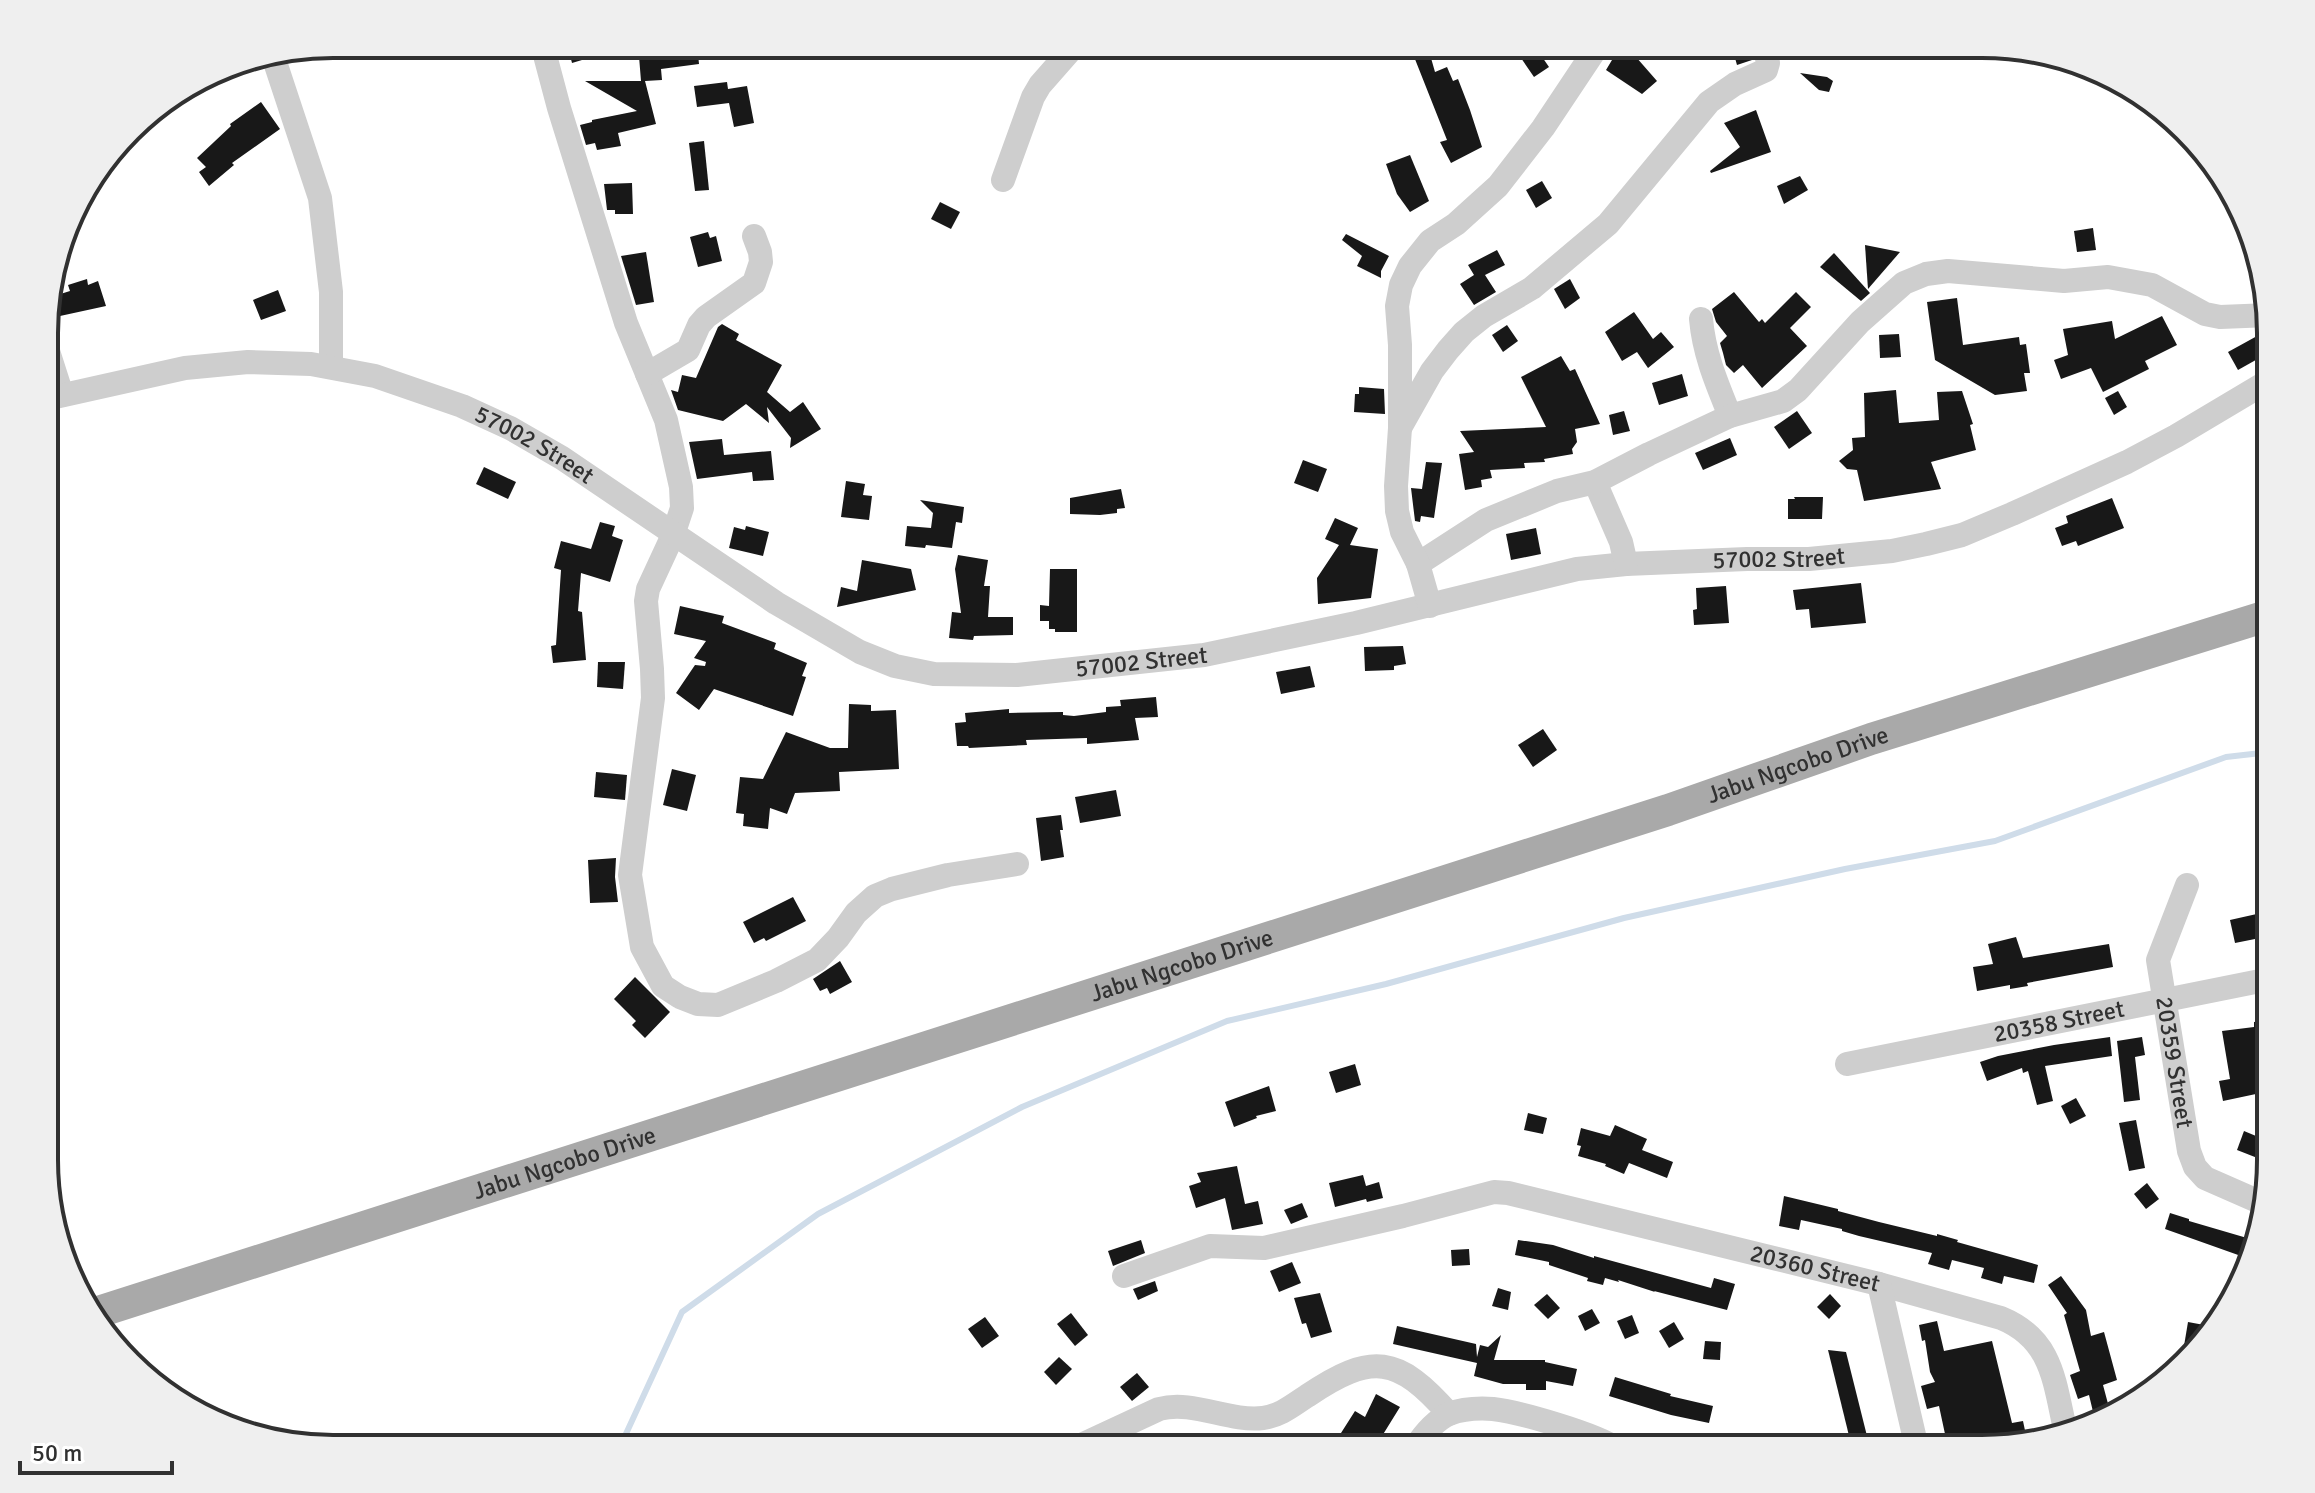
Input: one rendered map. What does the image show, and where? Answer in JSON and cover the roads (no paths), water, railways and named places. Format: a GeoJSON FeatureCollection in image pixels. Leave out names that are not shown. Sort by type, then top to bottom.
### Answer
{"type":"FeatureCollection","features":[{"type":"Feature","properties":{"kind":"main road","name":"Jabu Ngcobo Drive"},"geometry":{"type":"LineString","coordinates":[[104,1310],[1624,824],[1871,739],[2256,619]]}},
{"type":"Feature","properties":{"kind":"street"},"geometry":{"type":"LineString","coordinates":[[1430,606],[1418,564],[1402,532],[1397,511],[1400,345],[1397,306],[1401,285],[1410,266],[1430,241],[1456,224],[1498,186],[1543,128],[1590,58]]}},
{"type":"Feature","properties":{"kind":"street"},"geometry":{"type":"LineString","coordinates":[[1400,428],[1432,371],[1464,332],[1484,316],[1532,288],[1608,224],[1709,102],[1735,84],[1766,70],[1767,58]]}},
{"type":"Feature","properties":{"kind":"street"},"geometry":{"type":"LineString","coordinates":[[546,59],[622,309],[666,420],[681,487],[682,508],[648,589],[646,601],[653,698],[630,875],[642,947],[663,986],[698,1004],[718,1005],[817,960],[856,913],[875,896],[948,875],[1017,864]]}},
{"type":"Feature","properties":{"kind":"street"},"geometry":{"type":"LineString","coordinates":[[1003,180],[1033,97],[1063,59]]}},
{"type":"Feature","properties":{"kind":"street"},"geometry":{"type":"LineString","coordinates":[[276,64],[320,198],[331,292],[331,367]]}},
{"type":"Feature","properties":{"kind":"street"},"geometry":{"type":"LineString","coordinates":[[647,374],[688,350],[706,317],[754,283],[761,262],[754,236]]}},
{"type":"Feature","properties":{"kind":"street"},"geometry":{"type":"LineString","coordinates":[[1418,564],[1486,520],[1557,491],[1595,482],[1730,416],[1783,401],[1798,390],[1860,322],[1904,283],[1926,274],[1948,271],[2064,281],[2108,277],[2152,285],[2205,314],[2220,317],[2256,316]]}},
{"type":"Feature","properties":{"kind":"street"},"geometry":{"type":"LineString","coordinates":[[1701,319],[1707,357],[1730,416]]}},
{"type":"Feature","properties":{"kind":"street","name":"57002 Street"},"geometry":{"type":"LineString","coordinates":[[58,396],[216,364],[279,362],[331,367],[375,376],[462,406],[510,428],[562,458],[776,603],[851,648],[895,666],[934,674],[1017,675],[1204,655],[1430,606],[1577,569],[1626,564],[1809,559],[1892,551],[1962,535],[2127,462],[2256,388]]}},
{"type":"Feature","properties":{"kind":"street"},"geometry":{"type":"LineString","coordinates":[[1595,482],[1621,542],[1626,564]]}},
{"type":"Feature","properties":{"kind":"street","name":"20359 Street"},"geometry":{"type":"LineString","coordinates":[[2187,885],[2158,960],[2189,1151],[2195,1167],[2205,1178],[2254,1199]]}},
{"type":"Feature","properties":{"kind":"street","name":"20358 Street"},"geometry":{"type":"LineString","coordinates":[[1847,1064],[2256,982]]}},
{"type":"Feature","properties":{"kind":"street","name":"20360 Street"},"geometry":{"type":"LineString","coordinates":[[1124,1276],[1210,1246],[1264,1248],[1494,1192],[1522,1195],[1879,1284],[2001,1318],[2028,1332],[2037,1342],[2049,1363],[2063,1422]]}},
{"type":"Feature","properties":{"kind":"street"},"geometry":{"type":"LineString","coordinates":[[1879,1284],[1914,1434]]}},
{"type":"Feature","properties":{"kind":"street"},"geometry":{"type":"LineString","coordinates":[[1104,1435],[1171,1406],[1253,1419],[1268,1418],[1325,1383],[1376,1365],[1406,1374],[1423,1386],[1449,1414]]}},
{"type":"Feature","properties":{"kind":"street"},"geometry":{"type":"LineString","coordinates":[[1426,1434],[1449,1414],[1472,1409],[1506,1412],[1586,1434]]}},
{"type":"Feature","properties":{"kind":"waterway"},"geometry":{"type":"LineString","coordinates":[[626,1435],[682,1312],[818,1214],[1022,1107],[1227,1021],[1386,984],[1624,918],[1845,869],[1995,841],[2226,757],[2256,754]]}}]}
